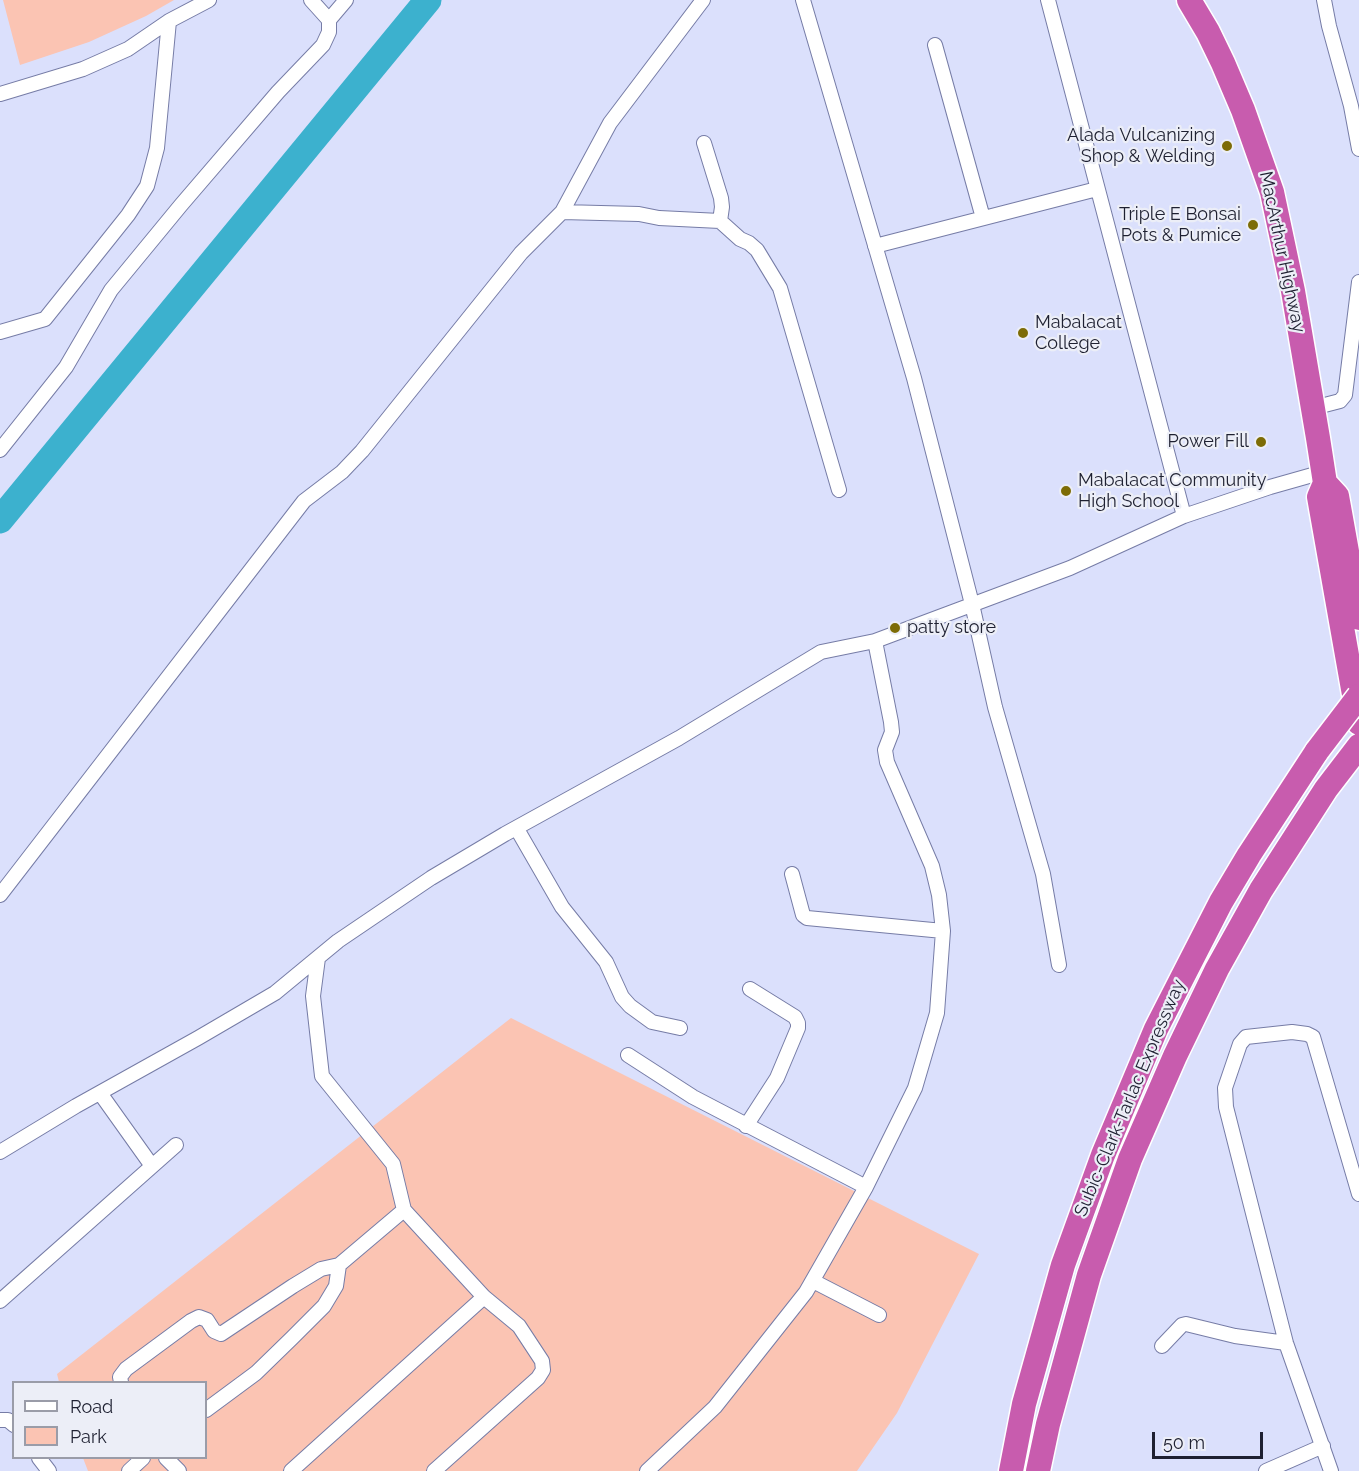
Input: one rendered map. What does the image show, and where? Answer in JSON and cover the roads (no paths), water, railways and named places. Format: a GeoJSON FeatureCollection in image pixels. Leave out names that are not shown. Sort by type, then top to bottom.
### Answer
{"type":"FeatureCollection","features":[{"type":"Feature","properties":{"kind":"highway","name":"MacArthur Highway"},"geometry":{"type":"LineString","coordinates":[[1189,0],[1223,63],[1243,110],[1272,192],[1293,291],[1313,408],[1324,478],[1318,497],[1359,723]]}},
{"type":"Feature","properties":{"kind":"highway","name":"MacArthur Highway"},"geometry":{"type":"LineString","coordinates":[[1324,478],[1337,496],[1359,618]]}},
{"type":"Feature","properties":{"kind":"highway","name":"Subic-Clark-Tarlac Expressway"},"geometry":{"type":"LineString","coordinates":[[1011,1471],[1024,1404],[1063,1265],[1103,1155],[1156,1029],[1221,902],[1249,855],[1317,751],[1359,696]]}},
{"type":"Feature","properties":{"kind":"highway","name":"Subic-Clark-Tarlac Expressway"},"geometry":{"type":"LineString","coordinates":[[1038,1471],[1048,1424],[1089,1275],[1130,1159],[1170,1066],[1217,969],[1251,906],[1326,789],[1359,746]]}},
{"type":"Feature","properties":{"kind":"highway"},"geometry":{"type":"LineString","coordinates":[[1048,1424],[1050,1471]]}},
{"type":"Feature","properties":{"kind":"street"},"geometry":{"type":"LineString","coordinates":[[0,94],[83,69],[128,49],[169,21],[209,0]]}},
{"type":"Feature","properties":{"kind":"street"},"geometry":{"type":"LineString","coordinates":[[311,0],[329,20]]}},
{"type":"Feature","properties":{"kind":"street"},"geometry":{"type":"LineString","coordinates":[[0,450],[66,367],[111,290],[278,92],[323,45],[329,32],[329,20],[346,0]]}},
{"type":"Feature","properties":{"kind":"street"},"geometry":{"type":"LineString","coordinates":[[0,896],[304,501],[342,472],[362,451],[521,253],[562,212],[610,123],[703,0]]}},
{"type":"Feature","properties":{"kind":"street"},"geometry":{"type":"LineString","coordinates":[[803,0],[914,378],[972,604],[995,707],[1043,874],[1059,965]]}},
{"type":"Feature","properties":{"kind":"street"},"geometry":{"type":"LineString","coordinates":[[1048,0],[1184,516]]}},
{"type":"Feature","properties":{"kind":"street"},"geometry":{"type":"LineString","coordinates":[[1324,0],[1351,106],[1359,149]]}},
{"type":"Feature","properties":{"kind":"street"},"geometry":{"type":"LineString","coordinates":[[0,332],[45,319],[128,215],[147,186],[157,148],[169,21]]}},
{"type":"Feature","properties":{"kind":"street"},"geometry":{"type":"LineString","coordinates":[[934,45],[983,218]]}},
{"type":"Feature","properties":{"kind":"street"},"geometry":{"type":"LineString","coordinates":[[704,143],[721,198],[720,221]]}},
{"type":"Feature","properties":{"kind":"street"},"geometry":{"type":"LineString","coordinates":[[875,246],[1097,189]]}},
{"type":"Feature","properties":{"kind":"street"},"geometry":{"type":"LineString","coordinates":[[562,212],[639,214],[659,218],[720,221],[740,239],[757,250],[780,288],[839,490]]}},
{"type":"Feature","properties":{"kind":"street"},"geometry":{"type":"LineString","coordinates":[[1313,408],[1340,401],[1345,395],[1359,282]]}},
{"type":"Feature","properties":{"kind":"street"},"geometry":{"type":"LineString","coordinates":[[0,1152],[275,993],[338,941],[431,878],[679,738],[821,652],[875,640],[1070,568],[1184,516],[1270,487],[1324,478]]}},
{"type":"Feature","properties":{"kind":"street"},"geometry":{"type":"LineString","coordinates":[[647,1471],[715,1407],[813,1281],[866,1187],[915,1088],[937,1013],[944,931],[939,895],[932,866],[887,762],[885,750],[892,732],[875,640]]}},
{"type":"Feature","properties":{"kind":"street"},"geometry":{"type":"LineString","coordinates":[[517,829],[562,907],[606,962],[622,997],[652,1022],[680,1028]]}},
{"type":"Feature","properties":{"kind":"street"},"geometry":{"type":"LineString","coordinates":[[792,874],[803,915],[807,918],[944,931]]}},
{"type":"Feature","properties":{"kind":"street"},"geometry":{"type":"LineString","coordinates":[[318,958],[313,996],[322,1076],[393,1164],[404,1210],[484,1297],[519,1326],[542,1361],[543,1370],[538,1378],[434,1471]]}},
{"type":"Feature","properties":{"kind":"street"},"geometry":{"type":"LineString","coordinates":[[746,1126],[777,1078],[798,1028],[798,1019],[750,989]]}},
{"type":"Feature","properties":{"kind":"street"},"geometry":{"type":"LineString","coordinates":[[1331,1471],[1286,1343],[1226,1107],[1225,1088],[1240,1044],[1246,1037],[1292,1032],[1312,1037],[1359,1194]]}},
{"type":"Feature","properties":{"kind":"street"},"geometry":{"type":"LineString","coordinates":[[628,1055],[693,1097],[866,1187]]}},
{"type":"Feature","properties":{"kind":"street"},"geometry":{"type":"LineString","coordinates":[[100,1093],[152,1166]]}},
{"type":"Feature","properties":{"kind":"street"},"geometry":{"type":"LineString","coordinates":[[0,1301],[176,1145]]}},
{"type":"Feature","properties":{"kind":"street"},"geometry":{"type":"LineString","coordinates":[[121,1381],[120,1377],[126,1369],[191,1321],[199,1317],[207,1320],[214,1331],[221,1334],[321,1269],[339,1265],[404,1210]]}},
{"type":"Feature","properties":{"kind":"street"},"geometry":{"type":"LineString","coordinates":[[207,1409],[256,1373],[324,1306],[336,1287],[339,1265]]}},
{"type":"Feature","properties":{"kind":"street"},"geometry":{"type":"LineString","coordinates":[[813,1281],[879,1315]]}},
{"type":"Feature","properties":{"kind":"street"},"geometry":{"type":"LineString","coordinates":[[291,1471],[484,1297]]}},
{"type":"Feature","properties":{"kind":"street"},"geometry":{"type":"LineString","coordinates":[[1162,1346],[1182,1325],[1186,1324],[1244,1338],[1286,1343]]}},
{"type":"Feature","properties":{"kind":"street"},"geometry":{"type":"LineString","coordinates":[[1266,1471],[1323,1446]]}},
{"type":"Feature","properties":{"kind":"street"},"geometry":{"type":"LineString","coordinates":[[40,1459],[49,1471]]}},
{"type":"Feature","properties":{"kind":"street"},"geometry":{"type":"LineString","coordinates":[[129,1471],[142,1459]]}},
{"type":"Feature","properties":{"kind":"street"},"geometry":{"type":"LineString","coordinates":[[167,1459],[179,1471]]}},
{"type":"Feature","properties":{"kind":"waterway"},"geometry":{"type":"LineString","coordinates":[[0,520],[428,0]]}},
{"type":"Feature","properties":{"kind":"place","name":"Alada Vulcanizing Shop & Welding"},"geometry":{"type":"Point","coordinates":[1227,146]}},
{"type":"Feature","properties":{"kind":"place","name":"Triple E Bonsai Pots & Pumice"},"geometry":{"type":"Point","coordinates":[1253,225]}},
{"type":"Feature","properties":{"kind":"place","name":"Mabalacat College"},"geometry":{"type":"Point","coordinates":[1023,333]}},
{"type":"Feature","properties":{"kind":"place","name":"Power Fill"},"geometry":{"type":"Point","coordinates":[1261,442]}},
{"type":"Feature","properties":{"kind":"place","name":"Mabalacat Community High School"},"geometry":{"type":"Point","coordinates":[1066,491]}},
{"type":"Feature","properties":{"kind":"place","name":"patty store"},"geometry":{"type":"Point","coordinates":[895,628]}}]}
